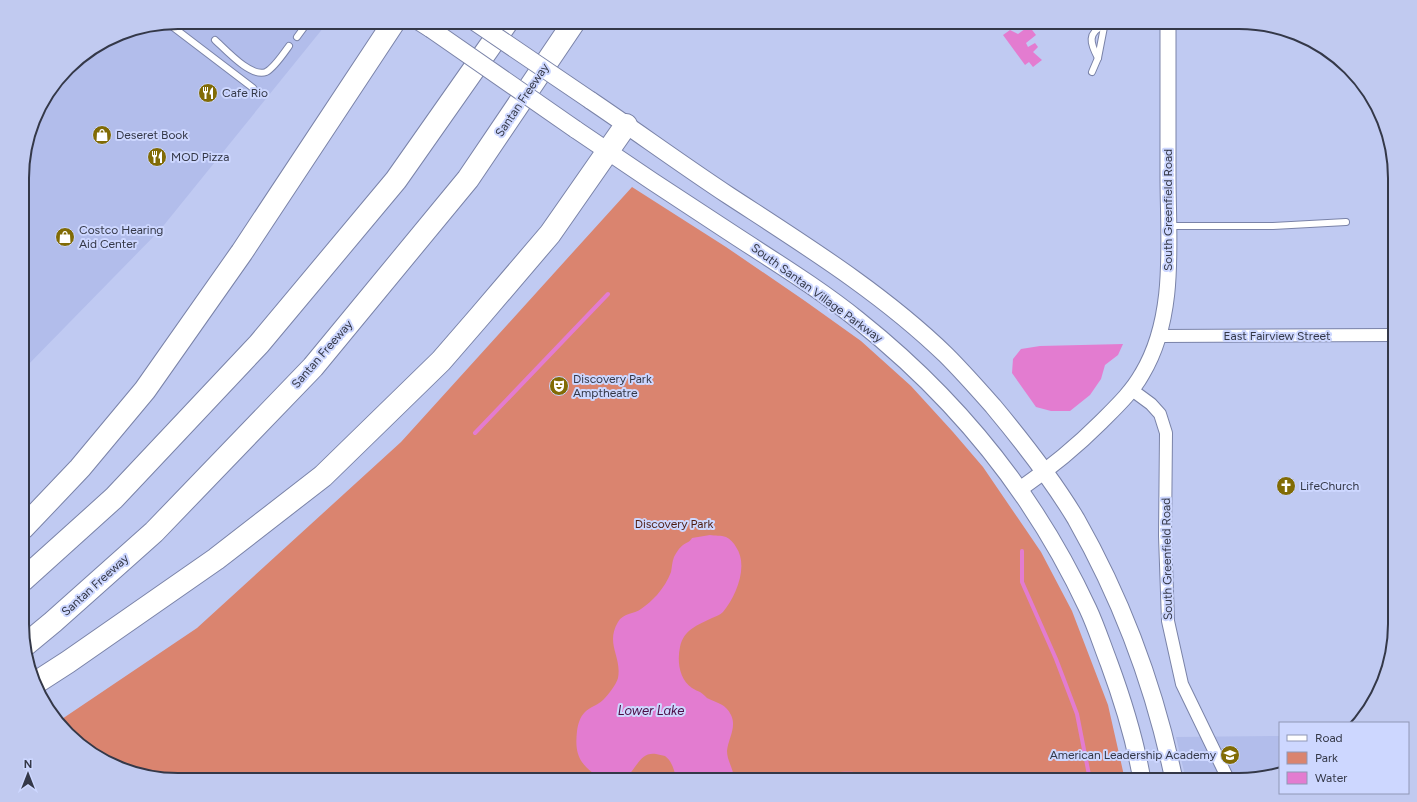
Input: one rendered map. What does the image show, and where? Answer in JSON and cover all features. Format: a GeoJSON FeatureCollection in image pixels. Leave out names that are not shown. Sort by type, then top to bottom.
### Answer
{"type":"FeatureCollection","features":[{"type":"Feature","properties":{"kind":"highway"},"geometry":{"type":"LineString","coordinates":[[29,522],[80,468],[145,390],[242,252],[389,29]]}},
{"type":"Feature","properties":{"kind":"highway"},"geometry":{"type":"LineString","coordinates":[[29,575],[114,498],[259,344],[396,180],[502,29]]}},
{"type":"Feature","properties":{"kind":"highway","name":"Santan Freeway"},"geometry":{"type":"LineString","coordinates":[[30,641],[154,532],[313,367],[468,180],[569,29]]}},
{"type":"Feature","properties":{"kind":"highway"},"geometry":{"type":"LineString","coordinates":[[40,680],[216,559],[323,476],[441,361],[550,234],[626,125]]}},
{"type":"Feature","properties":{"kind":"main road","name":"South Santan Village Parkway"},"geometry":{"type":"LineString","coordinates":[[429,29],[575,129],[781,265],[856,318],[910,364],[945,399],[978,436],[1020,489],[1050,538],[1088,610],[1121,697],[1132,733],[1141,773]]}},
{"type":"Feature","properties":{"kind":"main road"},"geometry":{"type":"LineString","coordinates":[[485,29],[720,189],[828,260],[896,312],[945,354],[977,388],[1012,429],[1045,472],[1075,518],[1093,552],[1126,622],[1142,662],[1157,710],[1172,773]]}},
{"type":"Feature","properties":{"kind":"street","name":"South Greenfield Road"},"geometry":{"type":"LineString","coordinates":[[1020,489],[1045,472],[1093,430],[1132,390],[1145,368],[1159,336],[1167,291],[1168,29]]}},
{"type":"Feature","properties":{"kind":"street","name":"East Fairview Street"},"geometry":{"type":"LineString","coordinates":[[1159,336],[1388,335]]}},
{"type":"Feature","properties":{"kind":"street","name":"South Greenfield Road"},"geometry":{"type":"LineString","coordinates":[[1132,390],[1151,404],[1160,414],[1166,433],[1165,536],[1168,620],[1182,684],[1225,773]]}},
{"type":"Feature","properties":{"kind":"lane"},"geometry":{"type":"LineString","coordinates":[[175,29],[252,88]]}},
{"type":"Feature","properties":{"kind":"lane"},"geometry":{"type":"LineString","coordinates":[[297,37],[303,29]]}},
{"type":"Feature","properties":{"kind":"lane"},"geometry":{"type":"LineString","coordinates":[[1096,29],[1093,34],[1092,46],[1098,58]]}},
{"type":"Feature","properties":{"kind":"lane"},"geometry":{"type":"LineString","coordinates":[[1092,72],[1098,58],[1104,29]]}},
{"type":"Feature","properties":{"kind":"lane"},"geometry":{"type":"LineString","coordinates":[[215,40],[246,67],[253,72],[260,73],[271,69],[289,46]]}},
{"type":"Feature","properties":{"kind":"lane"},"geometry":{"type":"LineString","coordinates":[[1168,226],[1273,226],[1346,222]]}},
{"type":"Feature","properties":{"kind":"shaded area"},"geometry":{"type":"Polygon","coordinates":[[[322,29],[160,230],[29,364],[30,158],[34,139],[44,112],[54,95],[66,80],[87,60],[112,44],[139,34],[158,30],[322,29]]]}},
{"type":"Feature","properties":{"kind":"shaded area","name":"American Leadership Academy"},"geometry":{"type":"Polygon","coordinates":[[[1279,736],[1279,768],[1249,773],[1184,773],[1176,737],[1279,736]]]}},
{"type":"Feature","properties":{"kind":"green space","name":"Discovery Park"},"geometry":{"type":"Polygon","coordinates":[[[632,187],[726,247],[861,341],[911,386],[983,467],[1041,552],[1072,611],[1108,705],[1123,773],[168,773],[139,768],[112,758],[87,742],[63,718],[197,628],[401,442],[632,187]]]}},
{"type":"Feature","properties":{"kind":"water"},"geometry":{"type":"Polygon","coordinates":[[[1025,29],[1031,29],[1036,35],[1026,43],[1028,47],[1035,43],[1038,47],[1033,52],[1042,60],[1033,67],[1029,62],[1025,65],[1003,35],[1010,30],[1018,34],[1025,29]]]}},
{"type":"Feature","properties":{"kind":"water"},"geometry":{"type":"Polygon","coordinates":[[[1123,344],[1118,355],[1105,365],[1101,379],[1090,395],[1070,411],[1051,411],[1036,407],[1012,373],[1013,359],[1021,349],[1040,346],[1123,344]]]}},
{"type":"Feature","properties":{"kind":"water","name":"Lower Lake"},"geometry":{"type":"Polygon","coordinates":[[[710,535],[726,537],[735,546],[740,555],[741,572],[739,581],[728,605],[719,615],[692,628],[688,632],[682,641],[679,658],[680,669],[684,680],[692,688],[707,698],[727,708],[731,715],[733,720],[733,728],[727,751],[733,773],[675,773],[670,761],[665,756],[650,754],[641,759],[630,773],[593,773],[583,764],[578,755],[576,744],[577,731],[583,714],[603,700],[612,690],[617,681],[619,670],[613,644],[614,630],[620,619],[626,615],[638,611],[657,595],[671,572],[672,563],[678,550],[692,538],[710,535]]]}},
{"type":"Feature","properties":{"kind":"water"},"geometry":{"type":"Polygon","coordinates":[[[852,772],[858,773],[836,773],[852,772]]]}},
{"type":"Feature","properties":{"kind":"waterway"},"geometry":{"type":"LineString","coordinates":[[475,433],[608,294]]}},
{"type":"Feature","properties":{"kind":"waterway"},"geometry":{"type":"LineString","coordinates":[[1022,551],[1022,582],[1056,659],[1077,714],[1089,773]]}},
{"type":"Feature","properties":{"kind":"place","name":"Cafe Rio"},"geometry":{"type":"Point","coordinates":[208,93]}},
{"type":"Feature","properties":{"kind":"place","name":"Deseret Book"},"geometry":{"type":"Point","coordinates":[102,135]}},
{"type":"Feature","properties":{"kind":"place","name":"MOD Pizza"},"geometry":{"type":"Point","coordinates":[157,157]}},
{"type":"Feature","properties":{"kind":"place","name":"Costco Hearing Aid Center"},"geometry":{"type":"Point","coordinates":[65,237]}},
{"type":"Feature","properties":{"kind":"place","name":"Discovery Park Amptheatre"},"geometry":{"type":"Point","coordinates":[559,386]}},
{"type":"Feature","properties":{"kind":"place","name":"LifeChurch"},"geometry":{"type":"Point","coordinates":[1286,486]}},
{"type":"Feature","properties":{"kind":"place","name":"American Leadership Academy"},"geometry":{"type":"Point","coordinates":[1230,755]}}]}
